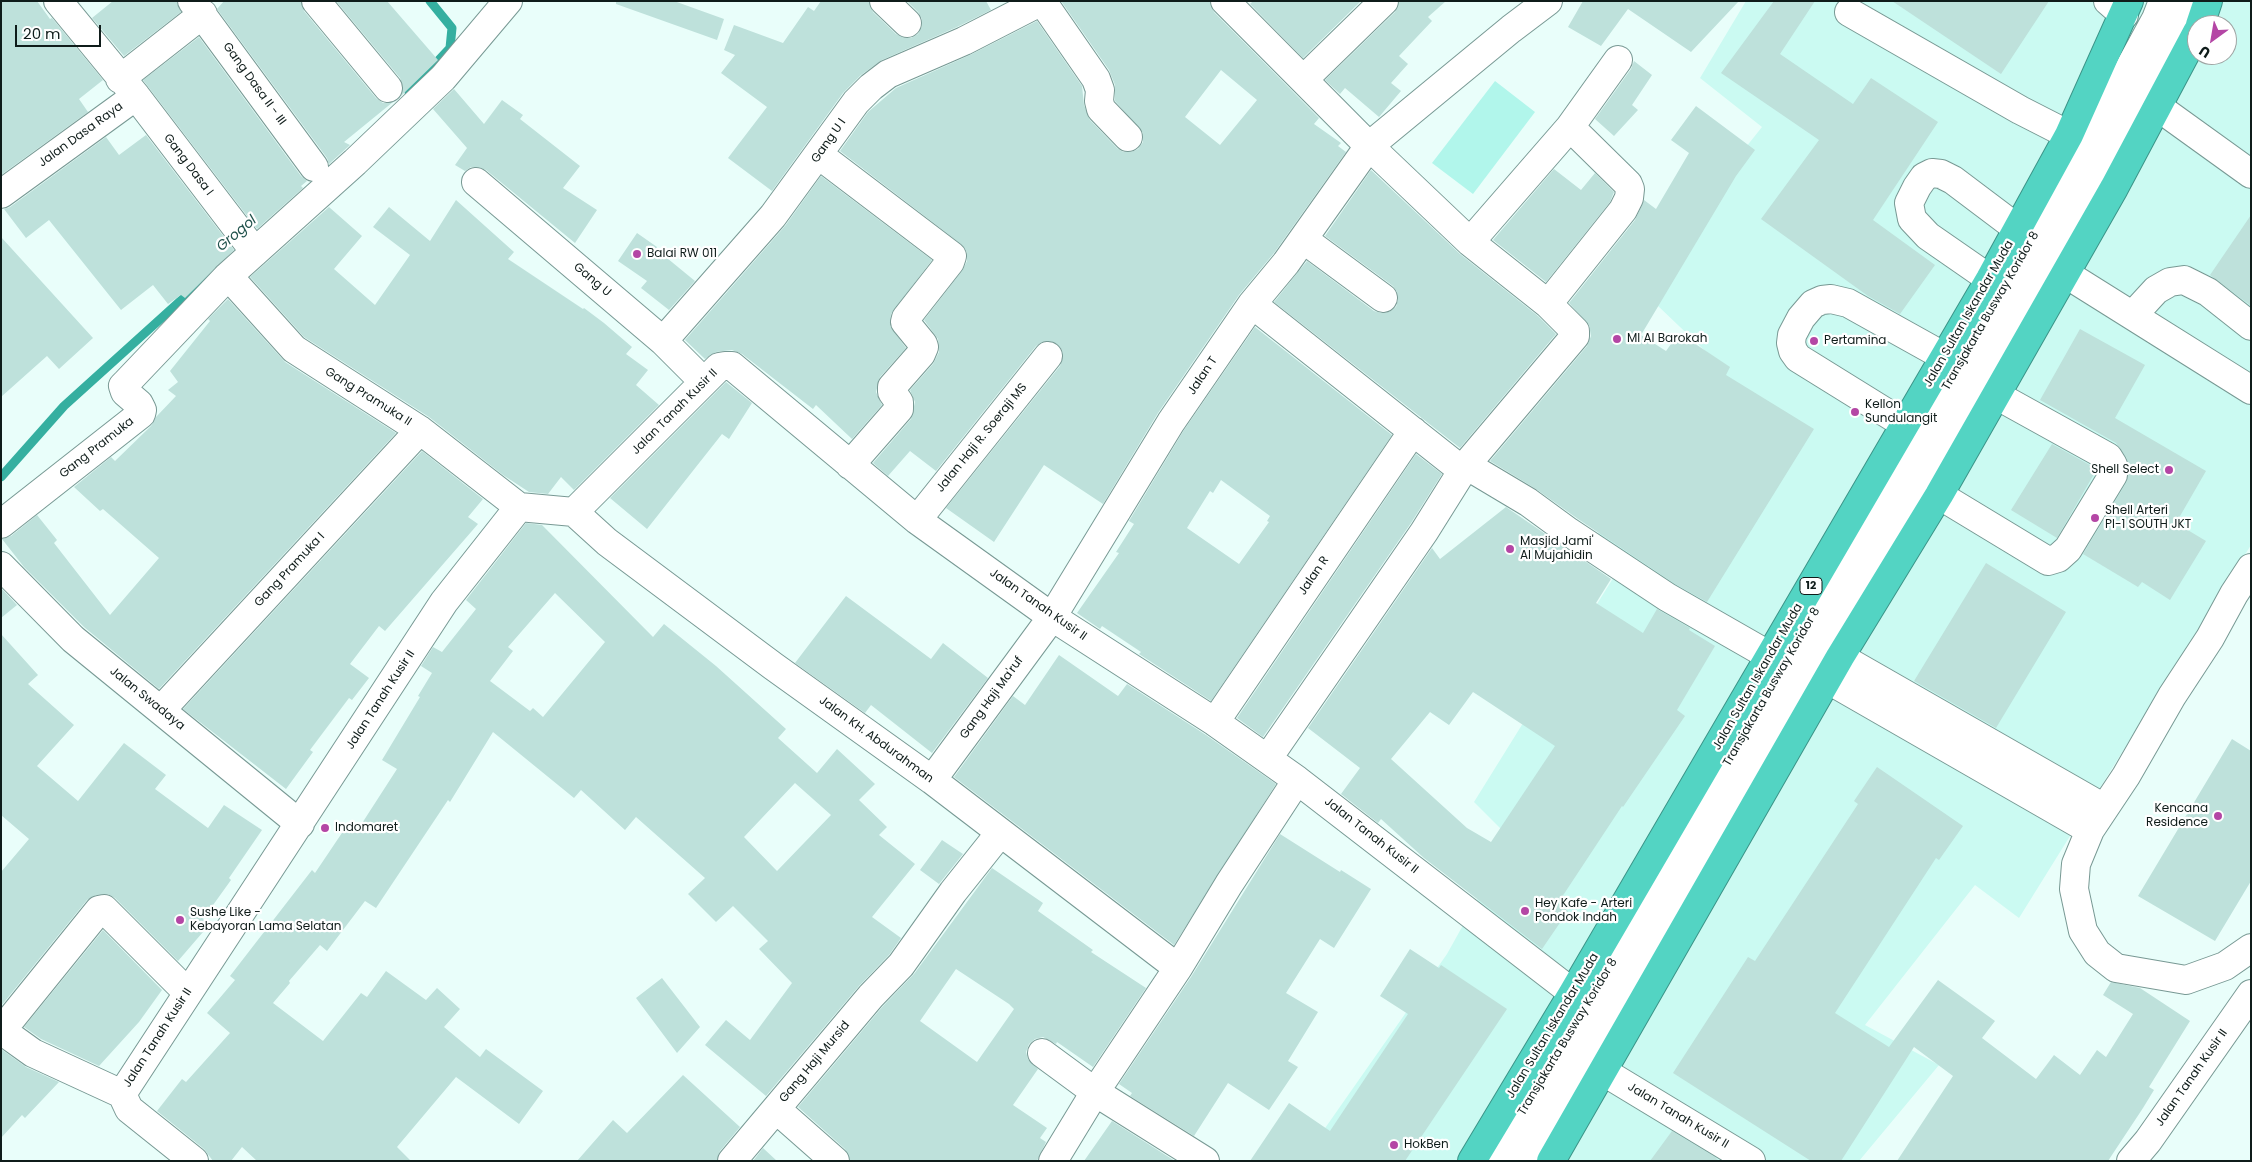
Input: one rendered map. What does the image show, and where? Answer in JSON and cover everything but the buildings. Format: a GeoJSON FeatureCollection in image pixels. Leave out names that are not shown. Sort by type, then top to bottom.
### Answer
{"type":"FeatureCollection","features":[{"type":"Feature","properties":{"kind":"highway"},"geometry":{"type":"LineString","coordinates":[[2203,15],[2208,1]]}},
{"type":"Feature","properties":{"kind":"highway","name":"Jalan Sultan Iskandar Muda"},"geometry":{"type":"LineString","coordinates":[[1472,1161],[1573,993],[1906,425],[2018,229],[2069,135],[2120,6]]}},
{"type":"Feature","properties":{"kind":"highway"},"geometry":{"type":"LineString","coordinates":[[1551,1161],[1604,1072],[1833,668],[1939,495],[2066,274],[2187,51]]}},
{"type":"Feature","properties":{"kind":"street"},"geometry":{"type":"LineString","coordinates":[[58,1],[128,88]]}},
{"type":"Feature","properties":{"kind":"street"},"geometry":{"type":"LineString","coordinates":[[316,1],[388,88]]}},
{"type":"Feature","properties":{"kind":"street"},"geometry":{"type":"LineString","coordinates":[[226,277],[249,244],[356,162],[443,78],[508,1]]}},
{"type":"Feature","properties":{"kind":"street"},"geometry":{"type":"LineString","coordinates":[[884,1],[907,23]]}},
{"type":"Feature","properties":{"kind":"street"},"geometry":{"type":"LineString","coordinates":[[1042,1],[1096,79],[1100,90],[1099,101],[1101,109],[1128,137]]}},
{"type":"Feature","properties":{"kind":"street","name":"Gang U I"},"geometry":{"type":"LineString","coordinates":[[662,341],[773,216],[856,102],[870,87],[888,74],[964,41],[1042,1]]}},
{"type":"Feature","properties":{"kind":"street"},"geometry":{"type":"LineString","coordinates":[[1226,1],[1369,146],[1470,242],[1548,304],[1575,331],[1575,336],[1465,468],[1424,532],[1268,758]]}},
{"type":"Feature","properties":{"kind":"street"},"geometry":{"type":"LineString","coordinates":[[1304,80],[1384,1]]}},
{"type":"Feature","properties":{"kind":"street","name":"Jalan T"},"geometry":{"type":"LineString","coordinates":[[1052,617],[1171,422],[1252,304],[1303,240],[1369,146],[1511,29],[1548,1]]}},
{"type":"Feature","properties":{"kind":"street","name":"Transjakarta Busway Koridor 8"},"geometry":{"type":"LineString","coordinates":[[1494,1161],[1602,980],[2071,175],[2156,19],[2163,1]]}},
{"type":"Feature","properties":{"kind":"street","name":"Transjakarta Busway Koridor 8"},"geometry":{"type":"LineString","coordinates":[[1524,1161],[1554,1104],[2086,198],[2153,69],[2183,1]]}},
{"type":"Feature","properties":{"kind":"street","name":"Jalan Dasa Raya"},"geometry":{"type":"LineString","coordinates":[[1,194],[128,88],[197,8]]}},
{"type":"Feature","properties":{"kind":"street","name":"Gang Dasa II - III"},"geometry":{"type":"LineString","coordinates":[[197,8],[314,167]]}},
{"type":"Feature","properties":{"kind":"street"},"geometry":{"type":"LineString","coordinates":[[1849,12],[2020,110],[2069,135]]}},
{"type":"Feature","properties":{"kind":"street"},"geometry":{"type":"LineString","coordinates":[[1470,242],[1570,127],[1618,60]]}},
{"type":"Feature","properties":{"kind":"street","name":"Gang Dasa I"},"geometry":{"type":"LineString","coordinates":[[128,88],[249,244]]}},
{"type":"Feature","properties":{"kind":"street"},"geometry":{"type":"LineString","coordinates":[[2158,107],[2251,174]]}},
{"type":"Feature","properties":{"kind":"street"},"geometry":{"type":"LineString","coordinates":[[1548,304],[1623,210],[1629,198],[1630,189],[1625,180],[1570,127]]}},
{"type":"Feature","properties":{"kind":"street"},"geometry":{"type":"LineString","coordinates":[[819,155],[950,254],[950,262],[906,318],[906,322],[924,347],[921,354],[892,387],[892,392],[899,402],[899,409],[850,465]]}},
{"type":"Feature","properties":{"kind":"street"},"geometry":{"type":"LineString","coordinates":[[1990,278],[1928,236],[1912,219],[1909,203],[1917,187],[1924,178],[1932,173],[1941,174],[1953,180],[2018,229]]}},
{"type":"Feature","properties":{"kind":"street","name":"Gang U"},"geometry":{"type":"LineString","coordinates":[[476,182],[662,341],[704,382]]}},
{"type":"Feature","properties":{"kind":"street"},"geometry":{"type":"LineString","coordinates":[[1303,240],[1383,298]]}},
{"type":"Feature","properties":{"kind":"street"},"geometry":{"type":"LineString","coordinates":[[2066,274],[2251,390]]}},
{"type":"Feature","properties":{"kind":"street","name":"Gang Pramuka II"},"geometry":{"type":"LineString","coordinates":[[226,277],[230,278],[294,350],[420,430],[519,507]]}},
{"type":"Feature","properties":{"kind":"street","name":"Gang Pramuka"},"geometry":{"type":"LineString","coordinates":[[1,524],[141,414],[142,410],[139,404],[125,392],[123,386],[226,277]]}},
{"type":"Feature","properties":{"kind":"street"},"geometry":{"type":"LineString","coordinates":[[2133,316],[2156,290],[2170,282],[2184,280],[2208,292],[2251,326]]}},
{"type":"Feature","properties":{"kind":"street"},"geometry":{"type":"LineString","coordinates":[[1906,425],[1798,358],[1792,351],[1792,336],[1801,318],[1813,304],[1822,300],[1831,299],[1848,303],[1945,357]]}},
{"type":"Feature","properties":{"kind":"street"},"geometry":{"type":"LineString","coordinates":[[1252,304],[1412,431],[1465,468],[1528,502],[1569,532],[1667,597],[1770,656]]}},
{"type":"Feature","properties":{"kind":"street","name":"Jalan Haji R. Soeraji MS"},"geometry":{"type":"LineString","coordinates":[[917,520],[1048,356]]}},
{"type":"Feature","properties":{"kind":"street","name":"Jalan Tanah Kusir II"},"geometry":{"type":"LineString","coordinates":[[574,512],[719,368],[732,366],[917,520],[1052,617],[1268,758],[1573,993]]}},
{"type":"Feature","properties":{"kind":"street"},"geometry":{"type":"LineString","coordinates":[[1939,495],[2048,561],[2058,558],[2068,549],[2113,475],[2113,465],[2108,457],[1996,395]]}},
{"type":"Feature","properties":{"kind":"street","name":"Gang Pramuka I"},"geometry":{"type":"LineString","coordinates":[[161,710],[420,430]]}},
{"type":"Feature","properties":{"kind":"street","name":"Jalan R"},"geometry":{"type":"LineString","coordinates":[[1215,722],[1412,431]]}},
{"type":"Feature","properties":{"kind":"street"},"geometry":{"type":"LineString","coordinates":[[519,507],[574,512]]}},
{"type":"Feature","properties":{"kind":"street","name":"Jalan Tanah Kusir II"},"geometry":{"type":"LineString","coordinates":[[194,1161],[128,1109],[122,1094],[444,602],[519,507]]}},
{"type":"Feature","properties":{"kind":"street","name":"Jalan KH. Abdurahman"},"geometry":{"type":"LineString","coordinates":[[574,512],[607,542],[749,649],[932,780],[1178,968]]}},
{"type":"Feature","properties":{"kind":"street","name":"Jalan Swadaya"},"geometry":{"type":"LineString","coordinates":[[1,566],[73,639],[300,824]]}},
{"type":"Feature","properties":{"kind":"street"},"geometry":{"type":"LineString","coordinates":[[2251,568],[2172,696],[2126,776],[2097,819],[2076,864],[2074,889],[2083,931],[2098,953],[2116,968],[2186,980],[2225,966],[2251,948]]}},
{"type":"Feature","properties":{"kind":"street","name":"Gang Haji Ma'ruf"},"geometry":{"type":"LineString","coordinates":[[932,780],[1052,617]]}},
{"type":"Feature","properties":{"kind":"street"},"geometry":{"type":"LineString","coordinates":[[1833,668],[2097,819]]}},
{"type":"Feature","properties":{"kind":"street"},"geometry":{"type":"LineString","coordinates":[[1053,1161],[1094,1092],[1178,968],[1229,884],[1297,780]]}},
{"type":"Feature","properties":{"kind":"street","name":"Gang Haji Mursid"},"geometry":{"type":"LineString","coordinates":[[732,1161],[871,996],[901,965],[953,892],[1000,833]]}},
{"type":"Feature","properties":{"kind":"street"},"geometry":{"type":"LineString","coordinates":[[122,1094],[33,1053],[2,1030],[99,910],[104,909],[188,993]]}},
{"type":"Feature","properties":{"kind":"street","name":"Jalan Tanah Kusir II"},"geometry":{"type":"LineString","coordinates":[[2131,1161],[2148,1141],[2251,994]]}},
{"type":"Feature","properties":{"kind":"street"},"geometry":{"type":"LineString","coordinates":[[1042,1054],[1094,1092],[1205,1161]]}},
{"type":"Feature","properties":{"kind":"street","name":"Jalan Tanah Kusir II"},"geometry":{"type":"LineString","coordinates":[[1604,1072],[1751,1161]]}},
{"type":"Feature","properties":{"kind":"street"},"geometry":{"type":"LineString","coordinates":[[776,1109],[836,1161]]}},
{"type":"Feature","properties":{"kind":"shaded area"},"geometry":{"type":"Polygon","coordinates":[[[1746,1],[2251,1],[2251,545],[2019,918],[1975,885],[1865,1025],[1939,1065],[1859,1161],[1302,1161],[1447,954],[1511,839],[1474,802],[1620,567],[1586,550],[1722,367],[1636,285],[1762,127],[1700,78],[1746,1]]]}},
{"type":"Feature","properties":{"kind":"shaded area"},"geometry":{"type":"Polygon","coordinates":[[[1495,81],[1535,112],[1473,194],[1432,163],[1495,81]]]}},
{"type":"Feature","properties":{"kind":"waterway","name":"Grogol"},"geometry":{"type":"LineString","coordinates":[[409,92],[450,48],[452,28],[430,1]]}},
{"type":"Feature","properties":{"kind":"waterway","name":"Grogol"},"geometry":{"type":"LineString","coordinates":[[1,477],[64,406],[219,266]]}},
{"type":"Feature","properties":{"kind":"place","name":"Balai RW 011"},"geometry":{"type":"Point","coordinates":[637,254]}},
{"type":"Feature","properties":{"kind":"place","name":"MI Al Barokah"},"geometry":{"type":"Point","coordinates":[1617,339]}},
{"type":"Feature","properties":{"kind":"place","name":"Pertamina"},"geometry":{"type":"Point","coordinates":[1814,341]}},
{"type":"Feature","properties":{"kind":"place","name":"Kellon Sundulangit"},"geometry":{"type":"Point","coordinates":[1855,412]}},
{"type":"Feature","properties":{"kind":"place","name":"Shell Select"},"geometry":{"type":"Point","coordinates":[2169,470]}},
{"type":"Feature","properties":{"kind":"place","name":"Shell Arteri PI-1 SOUTH JKT"},"geometry":{"type":"Point","coordinates":[2095,518]}},
{"type":"Feature","properties":{"kind":"place","name":"Masjid Jami' Al Mujahidin"},"geometry":{"type":"Point","coordinates":[1510,549]}},
{"type":"Feature","properties":{"kind":"place","name":"Kencana Residence"},"geometry":{"type":"Point","coordinates":[2218,816]}},
{"type":"Feature","properties":{"kind":"place","name":"Indomaret"},"geometry":{"type":"Point","coordinates":[325,828]}},
{"type":"Feature","properties":{"kind":"place","name":"Hey Kafe - Arteri Pondok Indah"},"geometry":{"type":"Point","coordinates":[1525,911]}},
{"type":"Feature","properties":{"kind":"place","name":"Sushe Like - Kebayoran Lama Selatan"},"geometry":{"type":"Point","coordinates":[180,920]}},
{"type":"Feature","properties":{"kind":"place","name":"HokBen"},"geometry":{"type":"Point","coordinates":[1394,1145]}}]}
